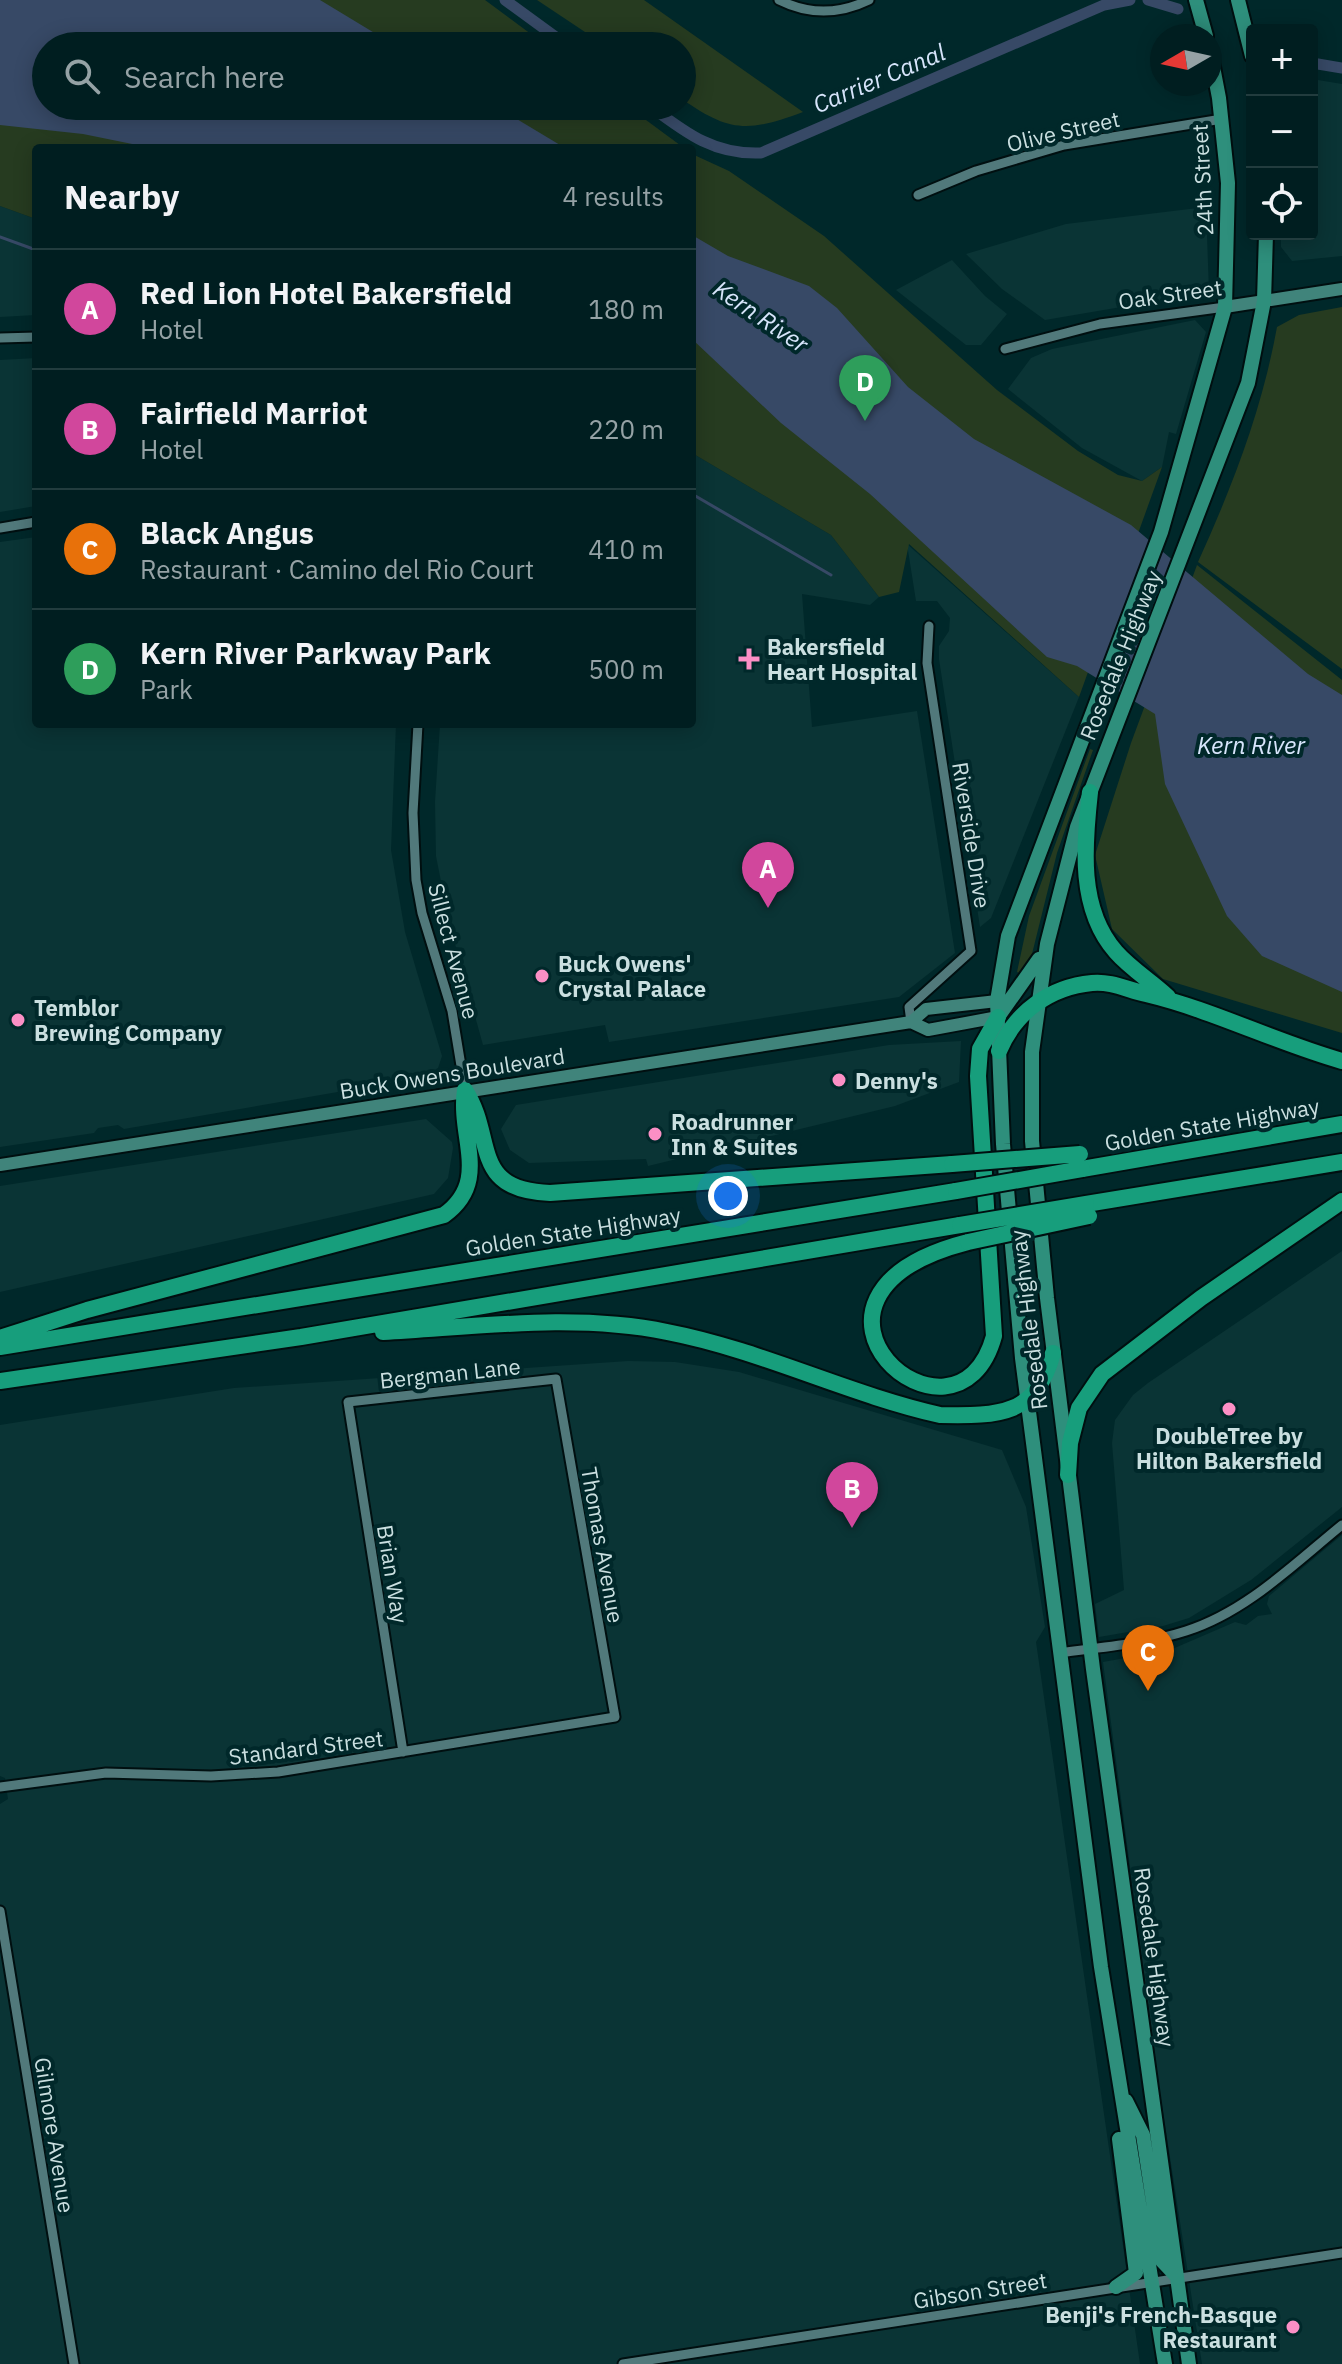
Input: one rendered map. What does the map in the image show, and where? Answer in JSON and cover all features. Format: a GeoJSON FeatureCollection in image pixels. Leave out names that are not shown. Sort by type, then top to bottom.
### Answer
{"type":"FeatureCollection","features":[{"type":"Feature","properties":{"kind":"highway"},"geometry":{"type":"LineString","coordinates":[[1090,792],[1084,843],[1092,907],[1115,951],[1169,998]]}},
{"type":"Feature","properties":{"kind":"highway"},"geometry":{"type":"LineString","coordinates":[[1342,1061],[1169,998],[1095,983],[1062,990],[1037,1003],[1004,1012],[980,1049],[978,1076],[994,1336],[978,1367],[958,1381],[937,1386],[906,1379],[878,1349],[873,1324],[878,1298],[905,1265],[937,1250],[968,1242],[1088,1210],[1232,1179],[1342,1162]]}},
{"type":"Feature","properties":{"kind":"highway"},"geometry":{"type":"LineString","coordinates":[[999,1051],[1004,1012]]}},
{"type":"Feature","properties":{"kind":"highway"},"geometry":{"type":"LineString","coordinates":[[465,1090],[478,1110],[484,1148],[492,1167],[512,1184],[526,1190],[566,1192],[952,1164],[1081,1162]]}},
{"type":"Feature","properties":{"kind":"highway"},"geometry":{"type":"LineString","coordinates":[[0,1338],[87,1310],[444,1215],[464,1197],[470,1184],[462,1114],[465,1090]]}},
{"type":"Feature","properties":{"kind":"highway","name":"Golden State Highway"},"geometry":{"type":"LineString","coordinates":[[0,1347],[956,1191],[1081,1162],[1111,1163],[1342,1124]]}},
{"type":"Feature","properties":{"kind":"highway"},"geometry":{"type":"LineString","coordinates":[[1068,1475],[1070,1443],[1079,1408],[1102,1374],[1201,1298],[1342,1201]]}},
{"type":"Feature","properties":{"kind":"highway"},"geometry":{"type":"LineString","coordinates":[[0,1381],[301,1337],[960,1225],[1088,1210]]}},
{"type":"Feature","properties":{"kind":"highway"},"geometry":{"type":"LineString","coordinates":[[301,1337],[538,1324],[637,1327],[721,1345],[940,1415],[969,1415],[1028,1402],[1043,1386],[1053,1353]]}},
{"type":"Feature","properties":{"kind":"main road"},"geometry":{"type":"LineString","coordinates":[[1196,0],[1203,24]]}},
{"type":"Feature","properties":{"kind":"main road"},"geometry":{"type":"LineString","coordinates":[[1238,0],[1246,32]]}},
{"type":"Feature","properties":{"kind":"main road","name":"24th Street"},"geometry":{"type":"LineString","coordinates":[[1218,96],[1228,199],[1225,307]]}},
{"type":"Feature","properties":{"kind":"main road"},"geometry":{"type":"LineString","coordinates":[[1264,301],[1266,240]]}},
{"type":"Feature","properties":{"kind":"main road","name":"Oak Street"},"geometry":{"type":"LineString","coordinates":[[1225,307],[1342,289]]}},
{"type":"Feature","properties":{"kind":"main road","name":"Rosedale Highway"},"geometry":{"type":"LineString","coordinates":[[1189,2364],[1090,1648],[1053,1353],[1035,1187],[1032,1052],[1037,1003],[1059,891],[1090,792],[1248,383],[1264,301]]}},
{"type":"Feature","properties":{"kind":"main road","name":"Rosedale Highway"},"geometry":{"type":"LineString","coordinates":[[1004,1012],[1008,936],[1161,532],[1225,307]]}},
{"type":"Feature","properties":{"kind":"main road"},"geometry":{"type":"LineString","coordinates":[[1032,1052],[1004,1012],[1047,944]]}},
{"type":"Feature","properties":{"kind":"main road","name":"Buck Owens Boulevard"},"geometry":{"type":"LineString","coordinates":[[0,1165],[911,1022],[926,1009],[1004,1012]]}},
{"type":"Feature","properties":{"kind":"main road","name":"Buck Owens Boulevard"},"geometry":{"type":"LineString","coordinates":[[911,1022],[928,1030],[1004,1012]]}},
{"type":"Feature","properties":{"kind":"main road","name":"Rosedale Highway"},"geometry":{"type":"LineString","coordinates":[[999,1051],[1007,1197],[1059,1653],[1101,1967],[1165,2364]]}},
{"type":"Feature","properties":{"kind":"main road"},"geometry":{"type":"LineString","coordinates":[[1121,2094],[1143,2135],[1162,2261],[1177,2277]]}},
{"type":"Feature","properties":{"kind":"main road"},"geometry":{"type":"LineString","coordinates":[[1116,2287],[1136,2273],[1118,2130],[1121,2094]]}},
{"type":"Feature","properties":{"kind":"street"},"geometry":{"type":"LineString","coordinates":[[779,0],[795,8],[827,12],[869,0]]}},
{"type":"Feature","properties":{"kind":"street","name":"Olive Street"},"geometry":{"type":"LineString","coordinates":[[918,195],[976,171],[1047,149],[1222,119]]}},
{"type":"Feature","properties":{"kind":"street","name":"Oak Street"},"geometry":{"type":"LineString","coordinates":[[1005,349],[1100,324],[1225,307]]}},
{"type":"Feature","properties":{"kind":"street"},"geometry":{"type":"LineString","coordinates":[[0,338],[32,337]]}},
{"type":"Feature","properties":{"kind":"street"},"geometry":{"type":"LineString","coordinates":[[0,528],[32,523]]}},
{"type":"Feature","properties":{"kind":"street","name":"Riverside Drive"},"geometry":{"type":"LineString","coordinates":[[911,1022],[909,1007],[971,951],[927,663],[929,626]]}},
{"type":"Feature","properties":{"kind":"street","name":"Sillect Avenue"},"geometry":{"type":"LineString","coordinates":[[418,728],[413,813],[416,880],[422,913],[452,1011],[465,1090]]}},
{"type":"Feature","properties":{"kind":"street","name":"Bergman Lane"},"geometry":{"type":"LineString","coordinates":[[348,1402],[556,1379]]}},
{"type":"Feature","properties":{"kind":"street","name":"Thomas Avenue"},"geometry":{"type":"LineString","coordinates":[[556,1379],[615,1717]]}},
{"type":"Feature","properties":{"kind":"street","name":"Brian Way"},"geometry":{"type":"LineString","coordinates":[[348,1402],[403,1752]]}},
{"type":"Feature","properties":{"kind":"street"},"geometry":{"type":"LineString","coordinates":[[1059,1653],[1158,1639],[1208,1623],[1251,1598],[1342,1525]]}},
{"type":"Feature","properties":{"kind":"street","name":"Standard Street"},"geometry":{"type":"LineString","coordinates":[[0,1787],[106,1773],[245,1775],[615,1717]]}},
{"type":"Feature","properties":{"kind":"street","name":"Gilmore Avenue"},"geometry":{"type":"LineString","coordinates":[[0,1911],[74,2364]]}},
{"type":"Feature","properties":{"kind":"street","name":"Gibson Street"},"geometry":{"type":"LineString","coordinates":[[623,2364],[1342,2253]]}},
{"type":"Feature","properties":{"kind":"shaded area"},"geometry":{"type":"Polygon","coordinates":[[[0,0],[485,0],[528,32],[32,32],[32,120],[646,120],[679,144],[32,144],[32,218],[0,206],[0,0]]]}},
{"type":"Feature","properties":{"kind":"shaded area"},"geometry":{"type":"Polygon","coordinates":[[[537,0],[644,0],[689,32],[585,32],[537,0]]]}},
{"type":"Feature","properties":{"kind":"shaded area"},"geometry":{"type":"Polygon","coordinates":[[[696,37],[803,112],[768,123],[740,126],[696,108],[696,37]]]}},
{"type":"Feature","properties":{"kind":"shaded area"},"geometry":{"type":"Polygon","coordinates":[[[1318,80],[1342,84],[1342,256],[1292,261],[1281,247],[1281,240],[1318,240],[1318,80]]]}},
{"type":"Feature","properties":{"kind":"shaded area"},"geometry":{"type":"Polygon","coordinates":[[[696,156],[729,171],[824,236],[997,390],[1078,451],[1118,475],[1142,481],[1162,467],[1079,697],[909,544],[899,592],[879,597],[831,535],[696,455],[696,156]]]}},
{"type":"Feature","properties":{"kind":"shaded area"},"geometry":{"type":"Polygon","coordinates":[[[0,206],[32,218],[32,315],[0,317],[0,206]]]}},
{"type":"Feature","properties":{"kind":"shaded area"},"geometry":{"type":"Polygon","coordinates":[[[1206,207],[1209,292],[1045,320],[1002,289],[966,254],[1066,224],[1206,207]]]}},
{"type":"Feature","properties":{"kind":"shaded area"},"geometry":{"type":"Polygon","coordinates":[[[952,260],[985,296],[1007,314],[981,345],[966,345],[896,290],[952,260]]]}},
{"type":"Feature","properties":{"kind":"shaded area"},"geometry":{"type":"Polygon","coordinates":[[[1342,307],[1342,669],[1198,562],[1245,447],[1277,327],[1299,315],[1342,307]]]}},
{"type":"Feature","properties":{"kind":"shaded area"},"geometry":{"type":"Polygon","coordinates":[[[1195,320],[1206,332],[1176,434],[1169,432],[1162,467],[1142,481],[1082,448],[1008,389],[1031,358],[1052,349],[1195,320]]]}},
{"type":"Feature","properties":{"kind":"shaded area"},"geometry":{"type":"Polygon","coordinates":[[[32,358],[32,507],[0,512],[0,360],[32,358]]]}},
{"type":"Feature","properties":{"kind":"shaded area"},"geometry":{"type":"Polygon","coordinates":[[[696,455],[831,535],[879,597],[870,605],[802,594],[812,727],[917,711],[955,953],[899,997],[609,1042],[605,1025],[483,1045],[449,922],[436,856],[435,802],[440,728],[696,728],[696,455]]]}},
{"type":"Feature","properties":{"kind":"shaded area"},"geometry":{"type":"Polygon","coordinates":[[[32,538],[32,728],[396,728],[391,850],[405,932],[442,1056],[438,1068],[430,1076],[124,1129],[118,1125],[98,1128],[94,1133],[0,1147],[0,542],[32,538]]]}},
{"type":"Feature","properties":{"kind":"shaded area"},"geometry":{"type":"Polygon","coordinates":[[[907,544],[1079,697],[991,918],[980,927],[939,659],[939,646],[949,631],[950,618],[937,601],[916,601],[907,544]]]}},
{"type":"Feature","properties":{"kind":"shaded area"},"geometry":{"type":"Polygon","coordinates":[[[1197,565],[1342,680],[1342,1033],[1163,979],[1112,929],[1095,855],[1131,743],[1197,565]]]}},
{"type":"Feature","properties":{"kind":"shaded area"},"geometry":{"type":"Polygon","coordinates":[[[1090,749],[1093,750],[1057,853],[1031,958],[1022,974],[1017,972],[1029,916],[1090,749]]]}},
{"type":"Feature","properties":{"kind":"shaded area"},"geometry":{"type":"Polygon","coordinates":[[[961,1041],[959,1082],[895,1106],[648,1166],[646,1159],[529,1163],[510,1150],[501,1129],[516,1105],[889,1045],[961,1041]]]}},
{"type":"Feature","properties":{"kind":"shaded area"},"geometry":{"type":"Polygon","coordinates":[[[426,1119],[452,1142],[453,1148],[448,1178],[434,1194],[0,1292],[0,1186],[426,1119]]]}},
{"type":"Feature","properties":{"kind":"shaded area"},"geometry":{"type":"Polygon","coordinates":[[[1342,1251],[1342,1507],[1251,1580],[1189,1618],[1163,1626],[1099,1637],[1095,1604],[1124,1590],[1112,1443],[1115,1420],[1133,1395],[1148,1383],[1342,1251]]]}},
{"type":"Feature","properties":{"kind":"shaded area"},"geometry":{"type":"Polygon","coordinates":[[[628,1361],[675,1362],[739,1372],[1002,1450],[1026,1507],[1045,1627],[1036,1642],[1140,2364],[0,2364],[0,1804],[8,1799],[5,1778],[0,1776],[0,1425],[234,1388],[628,1361]]]}},
{"type":"Feature","properties":{"kind":"shaded area"},"geometry":{"type":"Polygon","coordinates":[[[1342,1535],[1342,2364],[1202,2364],[1159,2086],[1103,1662],[1170,1650],[1235,1622],[1246,1625],[1258,1616],[1272,1614],[1267,1604],[1269,1596],[1342,1535]]]}},
{"type":"Feature","properties":{"kind":"water"},"geometry":{"type":"Polygon","coordinates":[[[0,0],[320,0],[373,32],[32,32],[32,120],[518,120],[558,144],[132,144],[83,134],[0,125],[0,0]]]}},
{"type":"Feature","properties":{"kind":"water","name":"Kern River"},"geometry":{"type":"Polygon","coordinates":[[[696,237],[728,256],[809,286],[837,308],[908,387],[974,439],[1131,525],[1308,674],[1342,695],[1342,992],[1262,956],[1227,916],[1165,784],[1155,714],[1077,666],[1047,657],[870,494],[781,423],[696,343],[696,237]]]}},
{"type":"Feature","properties":{"kind":"waterway","name":"Carrier Canal"},"geometry":{"type":"LineString","coordinates":[[505,0],[549,32]]}},
{"type":"Feature","properties":{"kind":"waterway","name":"Carrier Canal"},"geometry":{"type":"LineString","coordinates":[[670,120],[715,146],[744,153],[761,153],[1104,5],[1130,0]]}},
{"type":"Feature","properties":{"kind":"waterway","name":"Carrier Canal"},"geometry":{"type":"LineString","coordinates":[[1148,0],[1178,9]]}},
{"type":"Feature","properties":{"kind":"waterway","name":"Carrier Canal"},"geometry":{"type":"LineString","coordinates":[[1318,64],[1342,68]]}},
{"type":"Feature","properties":{"kind":"waterway"},"geometry":{"type":"LineString","coordinates":[[0,237],[32,249]]}},
{"type":"Feature","properties":{"kind":"waterway"},"geometry":{"type":"LineString","coordinates":[[696,496],[831,575]]}},
{"type":"Feature","properties":{"kind":"place","name":"Kern River Parkway Park"},"geometry":{"type":"Point","coordinates":[865,421]}},
{"type":"Feature","properties":{"kind":"place","name":"Bakersfield Heart Hospital"},"geometry":{"type":"Point","coordinates":[749,659]}},
{"type":"Feature","properties":{"kind":"place","name":"Red Lion Hotel Bakersfield"},"geometry":{"type":"Point","coordinates":[768,908]}},
{"type":"Feature","properties":{"kind":"place","name":"Buck Owens' Crystal Palace"},"geometry":{"type":"Point","coordinates":[542,976]}},
{"type":"Feature","properties":{"kind":"place","name":"Temblor Brewing Company"},"geometry":{"type":"Point","coordinates":[18,1020]}},
{"type":"Feature","properties":{"kind":"place","name":"Denny's"},"geometry":{"type":"Point","coordinates":[839,1080]}},
{"type":"Feature","properties":{"kind":"place","name":"Roadrunner Inn & Suites"},"geometry":{"type":"Point","coordinates":[655,1134]}},
{"type":"Feature","properties":{"kind":"place","name":"DoubleTree by Hilton Bakersfield"},"geometry":{"type":"Point","coordinates":[1229,1409]}},
{"type":"Feature","properties":{"kind":"place","name":"Fairfield Marriot"},"geometry":{"type":"Point","coordinates":[852,1528]}},
{"type":"Feature","properties":{"kind":"place","name":"Black Angus"},"geometry":{"type":"Point","coordinates":[1148,1691]}},
{"type":"Feature","properties":{"kind":"place","name":"Benji's French-Basque Restaurant"},"geometry":{"type":"Point","coordinates":[1293,2327]}}]}
